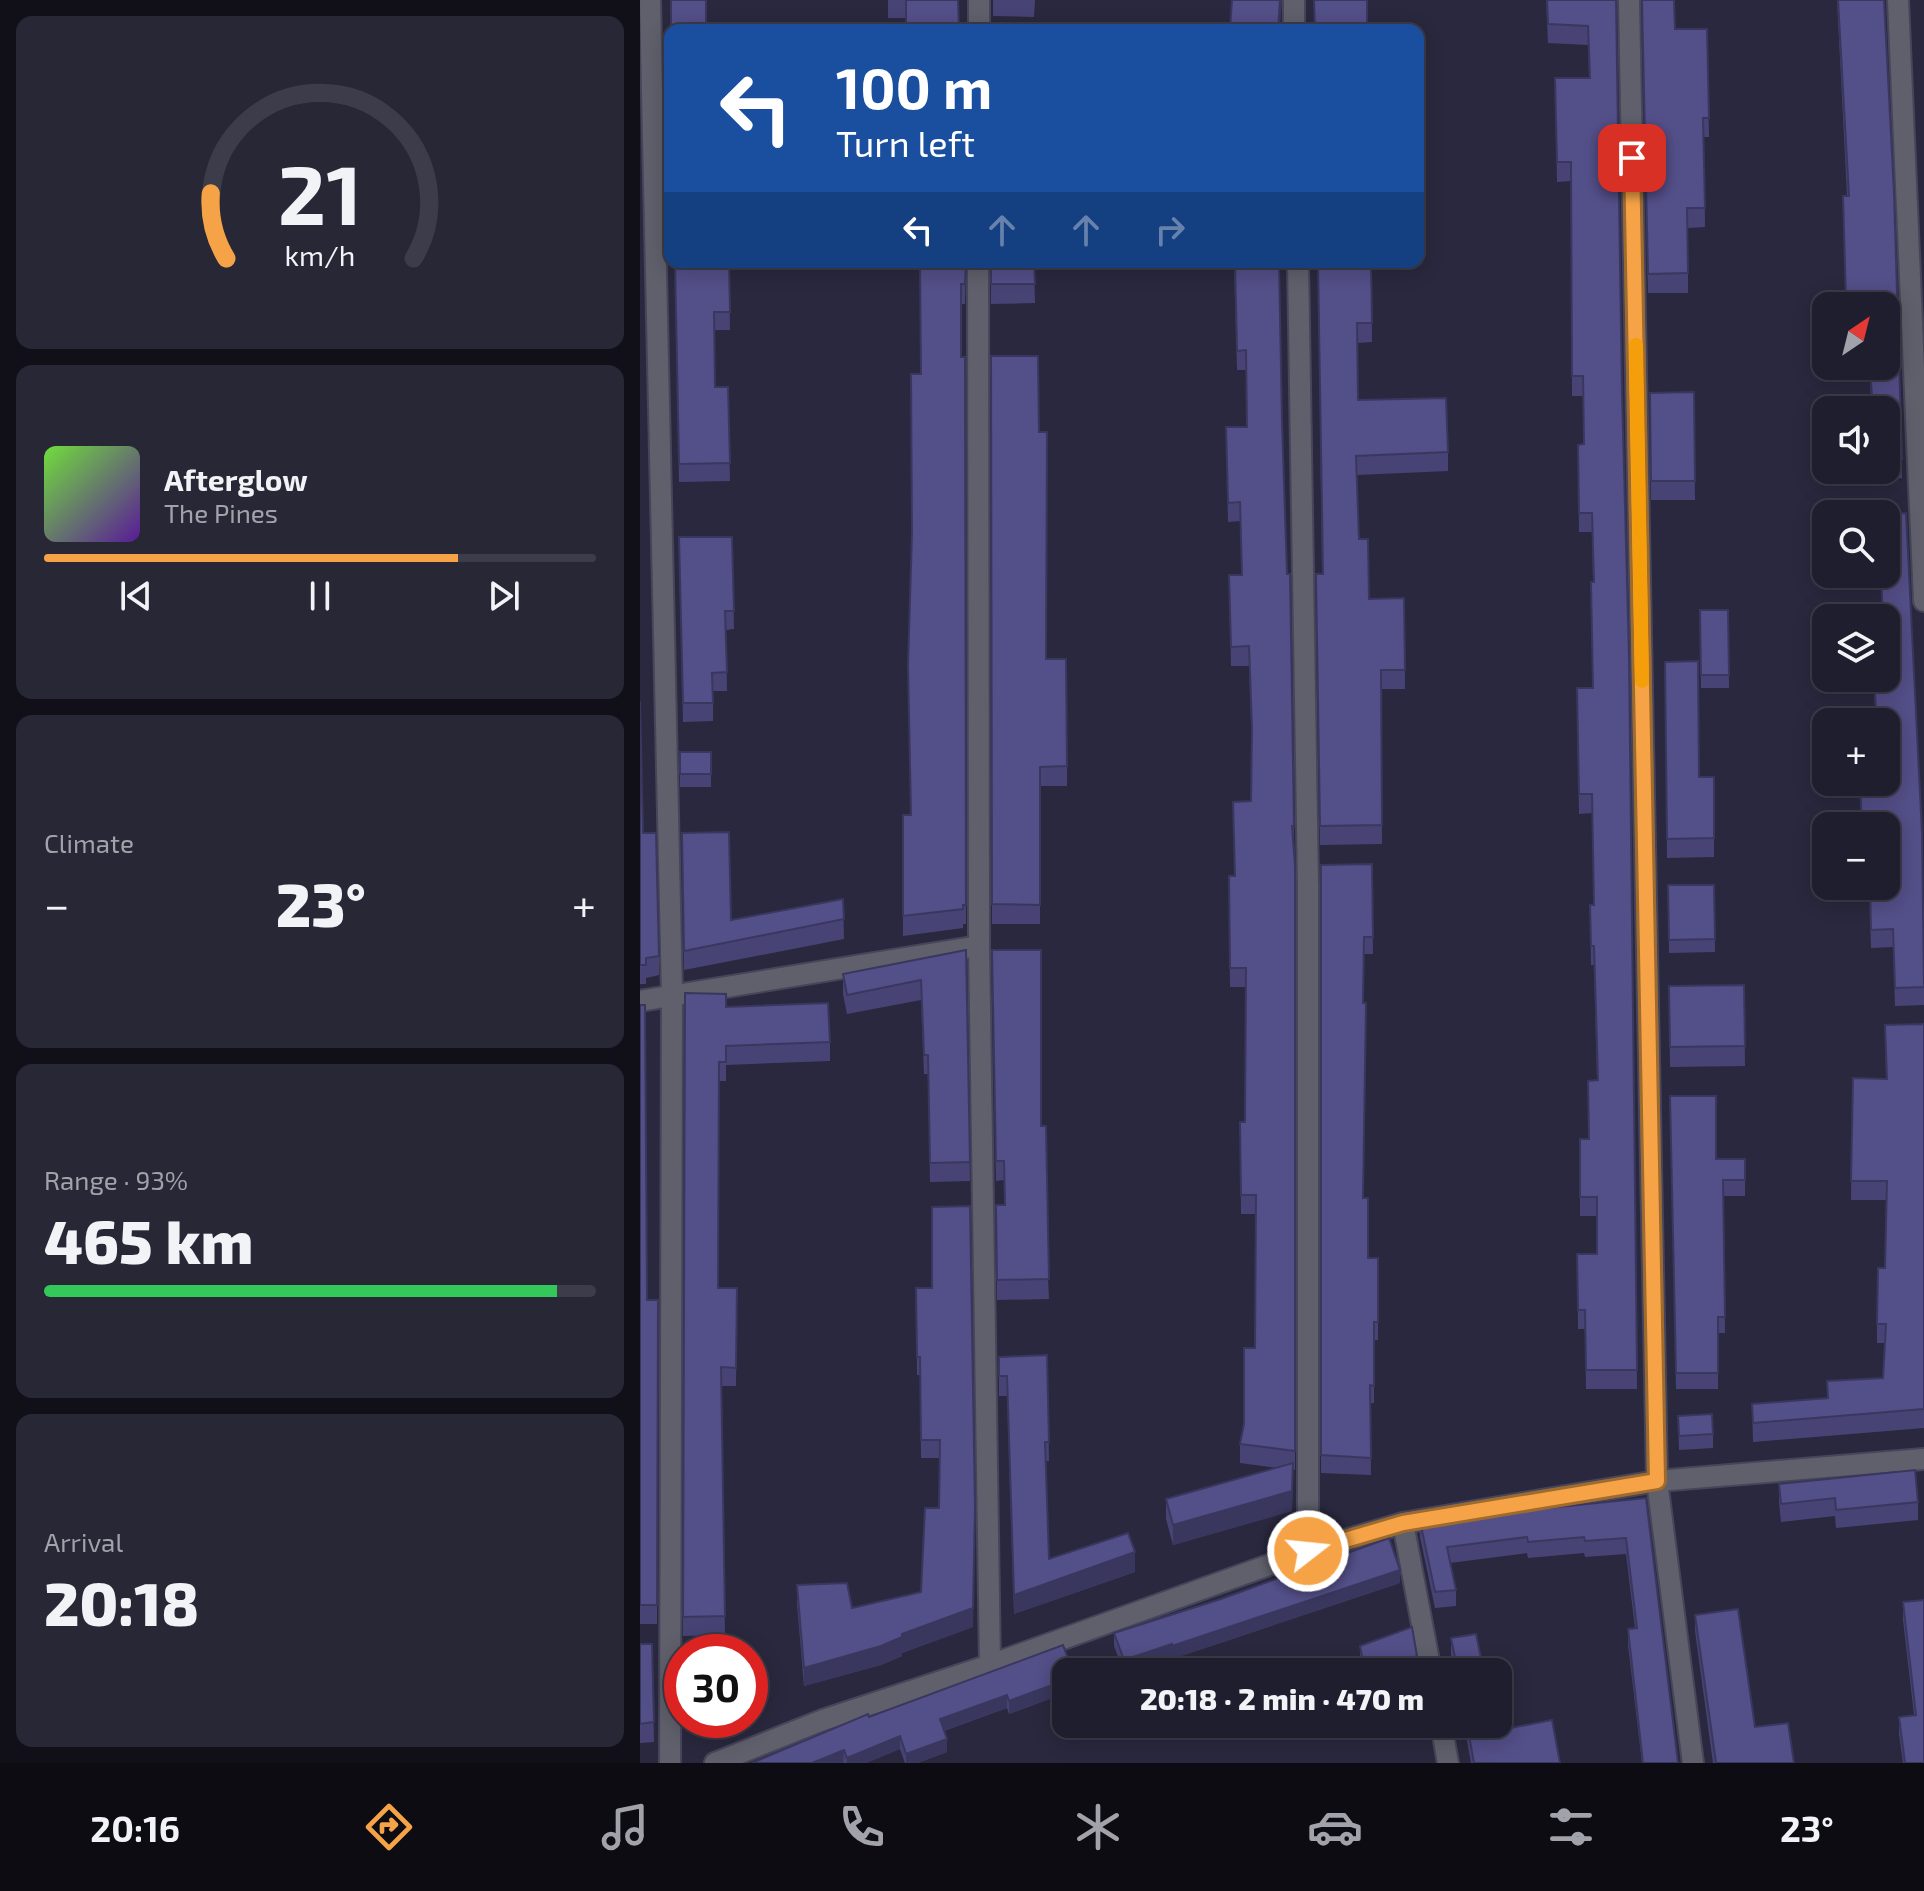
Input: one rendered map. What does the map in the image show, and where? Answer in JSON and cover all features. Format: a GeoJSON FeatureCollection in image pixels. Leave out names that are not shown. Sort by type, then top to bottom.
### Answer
{"type":"FeatureCollection","features":[{"type":"Feature","properties":{"kind":"street"},"geometry":{"type":"LineString","coordinates":[[650,0],[672,996],[670,1763]]}},
{"type":"Feature","properties":{"kind":"street"},"geometry":{"type":"LineString","coordinates":[[979,0],[979,24]]}},
{"type":"Feature","properties":{"kind":"street"},"geometry":{"type":"LineString","coordinates":[[1294,0],[1294,24]]}},
{"type":"Feature","properties":{"kind":"street"},"geometry":{"type":"LineString","coordinates":[[1629,0],[1657,1481],[1693,1763]]}},
{"type":"Feature","properties":{"kind":"street"},"geometry":{"type":"LineString","coordinates":[[1898,0],[1924,601]]}},
{"type":"Feature","properties":{"kind":"street"},"geometry":{"type":"LineString","coordinates":[[978,268],[979,946],[990,1665]]}},
{"type":"Feature","properties":{"kind":"street"},"geometry":{"type":"LineString","coordinates":[[1298,268],[1308,885],[1308,1551]]}},
{"type":"Feature","properties":{"kind":"street"},"geometry":{"type":"LineString","coordinates":[[640,1001],[979,946]]}},
{"type":"Feature","properties":{"kind":"street"},"geometry":{"type":"LineString","coordinates":[[715,1763],[823,1720],[990,1665],[1308,1551],[1403,1523],[1657,1481],[1924,1459]]}},
{"type":"Feature","properties":{"kind":"street"},"geometry":{"type":"LineString","coordinates":[[1403,1523],[1428,1658]]}},
{"type":"Feature","properties":{"kind":"street"},"geometry":{"type":"LineString","coordinates":[[1444,1738],[1448,1763]]}},
{"type":"Feature","properties":{"kind":"building"},"geometry":{"type":"Polygon","coordinates":[[[671,0],[706,0],[706,24],[671,24],[671,0]]]}},
{"type":"Feature","properties":{"kind":"building"},"geometry":{"type":"Polygon","coordinates":[[[906,0],[958,0],[959,24],[906,24],[906,0]]]}},
{"type":"Feature","properties":{"kind":"building"},"geometry":{"type":"Polygon","coordinates":[[[1232,0],[1280,0],[1278,24],[1230,24],[1232,0]]]}},
{"type":"Feature","properties":{"kind":"building"},"geometry":{"type":"Polygon","coordinates":[[[1314,0],[1367,0],[1367,24],[1315,24],[1314,0]]]}},
{"type":"Feature","properties":{"kind":"building"},"geometry":{"type":"Polygon","coordinates":[[[1547,0],[1616,0],[1629,655],[1637,1370],[1586,1370],[1585,1310],[1578,1310],[1577,1254],[1597,1254],[1597,1197],[1580,1197],[1580,1139],[1589,1139],[1588,1081],[1598,1080],[1590,905],[1594,905],[1592,794],[1579,794],[1577,688],[1593,688],[1591,582],[1594,582],[1592,513],[1579,513],[1578,445],[1584,444],[1583,376],[1572,376],[1571,162],[1557,162],[1555,78],[1590,78],[1588,26],[1548,24],[1547,0]]]}},
{"type":"Feature","properties":{"kind":"building"},"geometry":{"type":"Polygon","coordinates":[[[1642,0],[1674,0],[1675,29],[1707,29],[1709,118],[1703,118],[1705,208],[1687,208],[1688,273],[1648,274],[1642,0]]]}},
{"type":"Feature","properties":{"kind":"building"},"geometry":{"type":"Polygon","coordinates":[[[1838,0],[1884,0],[1897,292],[1846,292],[1843,196],[1849,196],[1838,0]]]}},
{"type":"Feature","properties":{"kind":"building"},"geometry":{"type":"Polygon","coordinates":[[[675,268],[729,268],[730,312],[714,312],[715,387],[728,387],[730,463],[679,464],[675,268]]]}},
{"type":"Feature","properties":{"kind":"building"},"geometry":{"type":"Polygon","coordinates":[[[920,268],[966,268],[965,284],[961,284],[961,357],[965,357],[966,905],[963,909],[903,916],[903,815],[911,815],[908,665],[912,534],[911,374],[921,374],[920,268]]]}},
{"type":"Feature","properties":{"kind":"building"},"geometry":{"type":"Polygon","coordinates":[[[991,268],[1034,268],[1035,284],[991,284],[991,268]]]}},
{"type":"Feature","properties":{"kind":"building"},"geometry":{"type":"Polygon","coordinates":[[[1235,268],[1279,268],[1287,574],[1290,574],[1295,866],[1295,1451],[1240,1444],[1244,1424],[1244,1348],[1255,1348],[1256,1195],[1241,1195],[1240,1122],[1245,1122],[1246,968],[1230,968],[1229,876],[1235,876],[1233,802],[1251,801],[1252,728],[1249,646],[1231,647],[1229,575],[1242,575],[1240,502],[1228,503],[1226,427],[1247,427],[1246,350],[1237,351],[1235,268]]]}},
{"type":"Feature","properties":{"kind":"building"},"geometry":{"type":"Polygon","coordinates":[[[1318,268],[1371,268],[1372,323],[1357,323],[1358,400],[1446,398],[1448,452],[1356,456],[1359,539],[1368,539],[1369,599],[1404,598],[1405,670],[1381,670],[1382,825],[1320,826],[1316,574],[1323,574],[1318,268]]]}},
{"type":"Feature","properties":{"kind":"building"},"geometry":{"type":"Polygon","coordinates":[[[991,356],[1038,356],[1039,432],[1047,432],[1046,659],[1066,659],[1067,766],[1040,767],[1040,905],[992,904],[991,356]]]}},
{"type":"Feature","properties":{"kind":"building"},"geometry":{"type":"Polygon","coordinates":[[[1871,380],[1900,380],[1902,459],[1900,396],[1872,396],[1871,380]]]}},
{"type":"Feature","properties":{"kind":"building"},"geometry":{"type":"Polygon","coordinates":[[[1694,392],[1695,481],[1651,481],[1650,393],[1694,392]]]}},
{"type":"Feature","properties":{"kind":"building"},"geometry":{"type":"Polygon","coordinates":[[[1900,513],[1906,513],[1922,833],[1924,987],[1895,988],[1893,929],[1871,930],[1870,900],[1900,900],[1900,812],[1861,812],[1861,796],[1900,796],[1900,708],[1876,708],[1875,692],[1900,692],[1900,604],[1882,604],[1882,588],[1900,588],[1900,513]]]}},
{"type":"Feature","properties":{"kind":"building"},"geometry":{"type":"Polygon","coordinates":[[[679,537],[732,537],[734,611],[725,611],[727,672],[712,673],[713,703],[683,703],[679,537]]]}},
{"type":"Feature","properties":{"kind":"building"},"geometry":{"type":"Polygon","coordinates":[[[1700,610],[1728,610],[1729,675],[1701,675],[1700,610]]]}},
{"type":"Feature","properties":{"kind":"building"},"geometry":{"type":"Polygon","coordinates":[[[1698,661],[1699,777],[1714,777],[1714,838],[1667,839],[1665,662],[1698,661]]]}},
{"type":"Feature","properties":{"kind":"building"},"geometry":{"type":"Polygon","coordinates":[[[640,701],[643,833],[656,833],[659,956],[646,958],[646,965],[640,965],[640,701]]]}},
{"type":"Feature","properties":{"kind":"building"},"geometry":{"type":"Polygon","coordinates":[[[680,752],[711,752],[711,774],[680,774],[680,752]]]}},
{"type":"Feature","properties":{"kind":"building"},"geometry":{"type":"Polygon","coordinates":[[[729,832],[731,920],[843,899],[844,919],[684,951],[682,833],[729,832]]]}},
{"type":"Feature","properties":{"kind":"building"},"geometry":{"type":"Polygon","coordinates":[[[1372,864],[1373,937],[1364,937],[1363,1003],[1366,1003],[1363,1198],[1368,1198],[1368,1258],[1378,1258],[1374,1386],[1370,1385],[1371,1458],[1321,1455],[1321,865],[1372,864]]]}},
{"type":"Feature","properties":{"kind":"building"},"geometry":{"type":"Polygon","coordinates":[[[1668,885],[1714,885],[1715,939],[1669,940],[1668,885]]]}},
{"type":"Feature","properties":{"kind":"building"},"geometry":{"type":"Polygon","coordinates":[[[966,950],[970,1162],[930,1163],[928,1055],[924,1055],[921,980],[847,995],[843,974],[966,950]]]}},
{"type":"Feature","properties":{"kind":"building"},"geometry":{"type":"Polygon","coordinates":[[[992,950],[1041,950],[1041,1126],[1046,1126],[1049,1279],[997,1280],[996,1205],[1005,1205],[1004,1161],[996,1161],[992,950]]]}},
{"type":"Feature","properties":{"kind":"building"},"geometry":{"type":"Polygon","coordinates":[[[1744,985],[1745,1046],[1670,1047],[1669,986],[1744,985]]]}},
{"type":"Feature","properties":{"kind":"building"},"geometry":{"type":"Polygon","coordinates":[[[685,993],[726,994],[726,1007],[828,1003],[830,1042],[726,1046],[726,1062],[719,1062],[718,1288],[737,1288],[736,1368],[721,1367],[725,1616],[683,1617],[685,993]]]}},
{"type":"Feature","properties":{"kind":"building"},"geometry":{"type":"Polygon","coordinates":[[[640,1005],[645,1005],[647,1300],[658,1300],[657,1605],[640,1605],[640,1005]]]}},
{"type":"Feature","properties":{"kind":"building"},"geometry":{"type":"Polygon","coordinates":[[[1924,1024],[1924,1409],[1753,1423],[1752,1404],[1828,1398],[1827,1381],[1883,1378],[1886,1324],[1877,1324],[1878,1268],[1885,1268],[1887,1181],[1851,1181],[1853,1078],[1887,1079],[1885,1025],[1924,1024]]]}},
{"type":"Feature","properties":{"kind":"building"},"geometry":{"type":"Polygon","coordinates":[[[1670,1096],[1716,1096],[1716,1159],[1745,1159],[1745,1180],[1723,1180],[1725,1317],[1718,1317],[1718,1373],[1676,1373],[1670,1096]]]}},
{"type":"Feature","properties":{"kind":"building"},"geometry":{"type":"Polygon","coordinates":[[[970,1206],[975,1507],[973,1608],[902,1634],[902,1637],[881,1646],[804,1668],[797,1585],[847,1583],[852,1608],[921,1592],[925,1508],[939,1508],[940,1440],[921,1440],[916,1288],[932,1288],[932,1207],[970,1206]]]}},
{"type":"Feature","properties":{"kind":"building"},"geometry":{"type":"Polygon","coordinates":[[[1047,1355],[1049,1442],[1045,1442],[1049,1559],[1128,1533],[1135,1552],[1014,1595],[1007,1376],[999,1376],[999,1357],[1047,1355]]]}},
{"type":"Feature","properties":{"kind":"building"},"geometry":{"type":"Polygon","coordinates":[[[1712,1414],[1713,1434],[1679,1436],[1678,1416],[1712,1414]]]}},
{"type":"Feature","properties":{"kind":"building"},"geometry":{"type":"Polygon","coordinates":[[[1293,1463],[1292,1491],[1173,1525],[1166,1499],[1293,1463]]]}},
{"type":"Feature","properties":{"kind":"building"},"geometry":{"type":"Polygon","coordinates":[[[1915,1470],[1918,1502],[1836,1510],[1835,1498],[1781,1504],[1779,1484],[1915,1470]]]}},
{"type":"Feature","properties":{"kind":"building"},"geometry":{"type":"Polygon","coordinates":[[[1646,1498],[1678,1763],[1643,1763],[1628,1629],[1637,1628],[1626,1538],[1585,1541],[1584,1537],[1528,1542],[1527,1537],[1447,1547],[1456,1590],[1435,1592],[1420,1521],[1646,1498]]]}},
{"type":"Feature","properties":{"kind":"building"},"geometry":{"type":"Polygon","coordinates":[[[1389,1538],[1400,1570],[1172,1646],[1123,1658],[1114,1633],[1221,1599],[1389,1538]]]}},
{"type":"Feature","properties":{"kind":"building"},"geometry":{"type":"Polygon","coordinates":[[[1924,1600],[1924,1763],[1905,1763],[1899,1717],[1916,1715],[1903,1602],[1924,1600]]]}},
{"type":"Feature","properties":{"kind":"building"},"geometry":{"type":"Polygon","coordinates":[[[1738,1609],[1755,1727],[1788,1723],[1794,1763],[1716,1763],[1695,1615],[1738,1609]]]}},
{"type":"Feature","properties":{"kind":"building"},"geometry":{"type":"Polygon","coordinates":[[[1412,1627],[1417,1656],[1362,1658],[1360,1646],[1412,1627]]]}},
{"type":"Feature","properties":{"kind":"building"},"geometry":{"type":"Polygon","coordinates":[[[1476,1634],[1481,1658],[1455,1658],[1451,1638],[1476,1634]]]}},
{"type":"Feature","properties":{"kind":"building"},"geometry":{"type":"Polygon","coordinates":[[[640,1644],[652,1644],[654,1722],[640,1724],[640,1644]]]}},
{"type":"Feature","properties":{"kind":"building"},"geometry":{"type":"Polygon","coordinates":[[[1063,1645],[1068,1658],[1052,1658],[1052,1685],[1009,1701],[1007,1695],[940,1719],[947,1739],[906,1754],[900,1736],[847,1758],[844,1750],[812,1763],[752,1763],[868,1714],[869,1717],[1063,1645]]]}},
{"type":"Feature","properties":{"kind":"building"},"geometry":{"type":"Polygon","coordinates":[[[1552,1720],[1560,1763],[1474,1763],[1470,1738],[1512,1738],[1512,1728],[1552,1720]]]}},
{"type":"Feature","properties":{"kind":"slow traffic"},"geometry":{"type":"LineString","coordinates":[[1636,345],[1642,681]]}},
{"type":"Feature","properties":{"kind":"route"},"geometry":{"type":"LineString","coordinates":[[1308,1551],[1403,1523],[1657,1481],[1632,158]]}}]}
